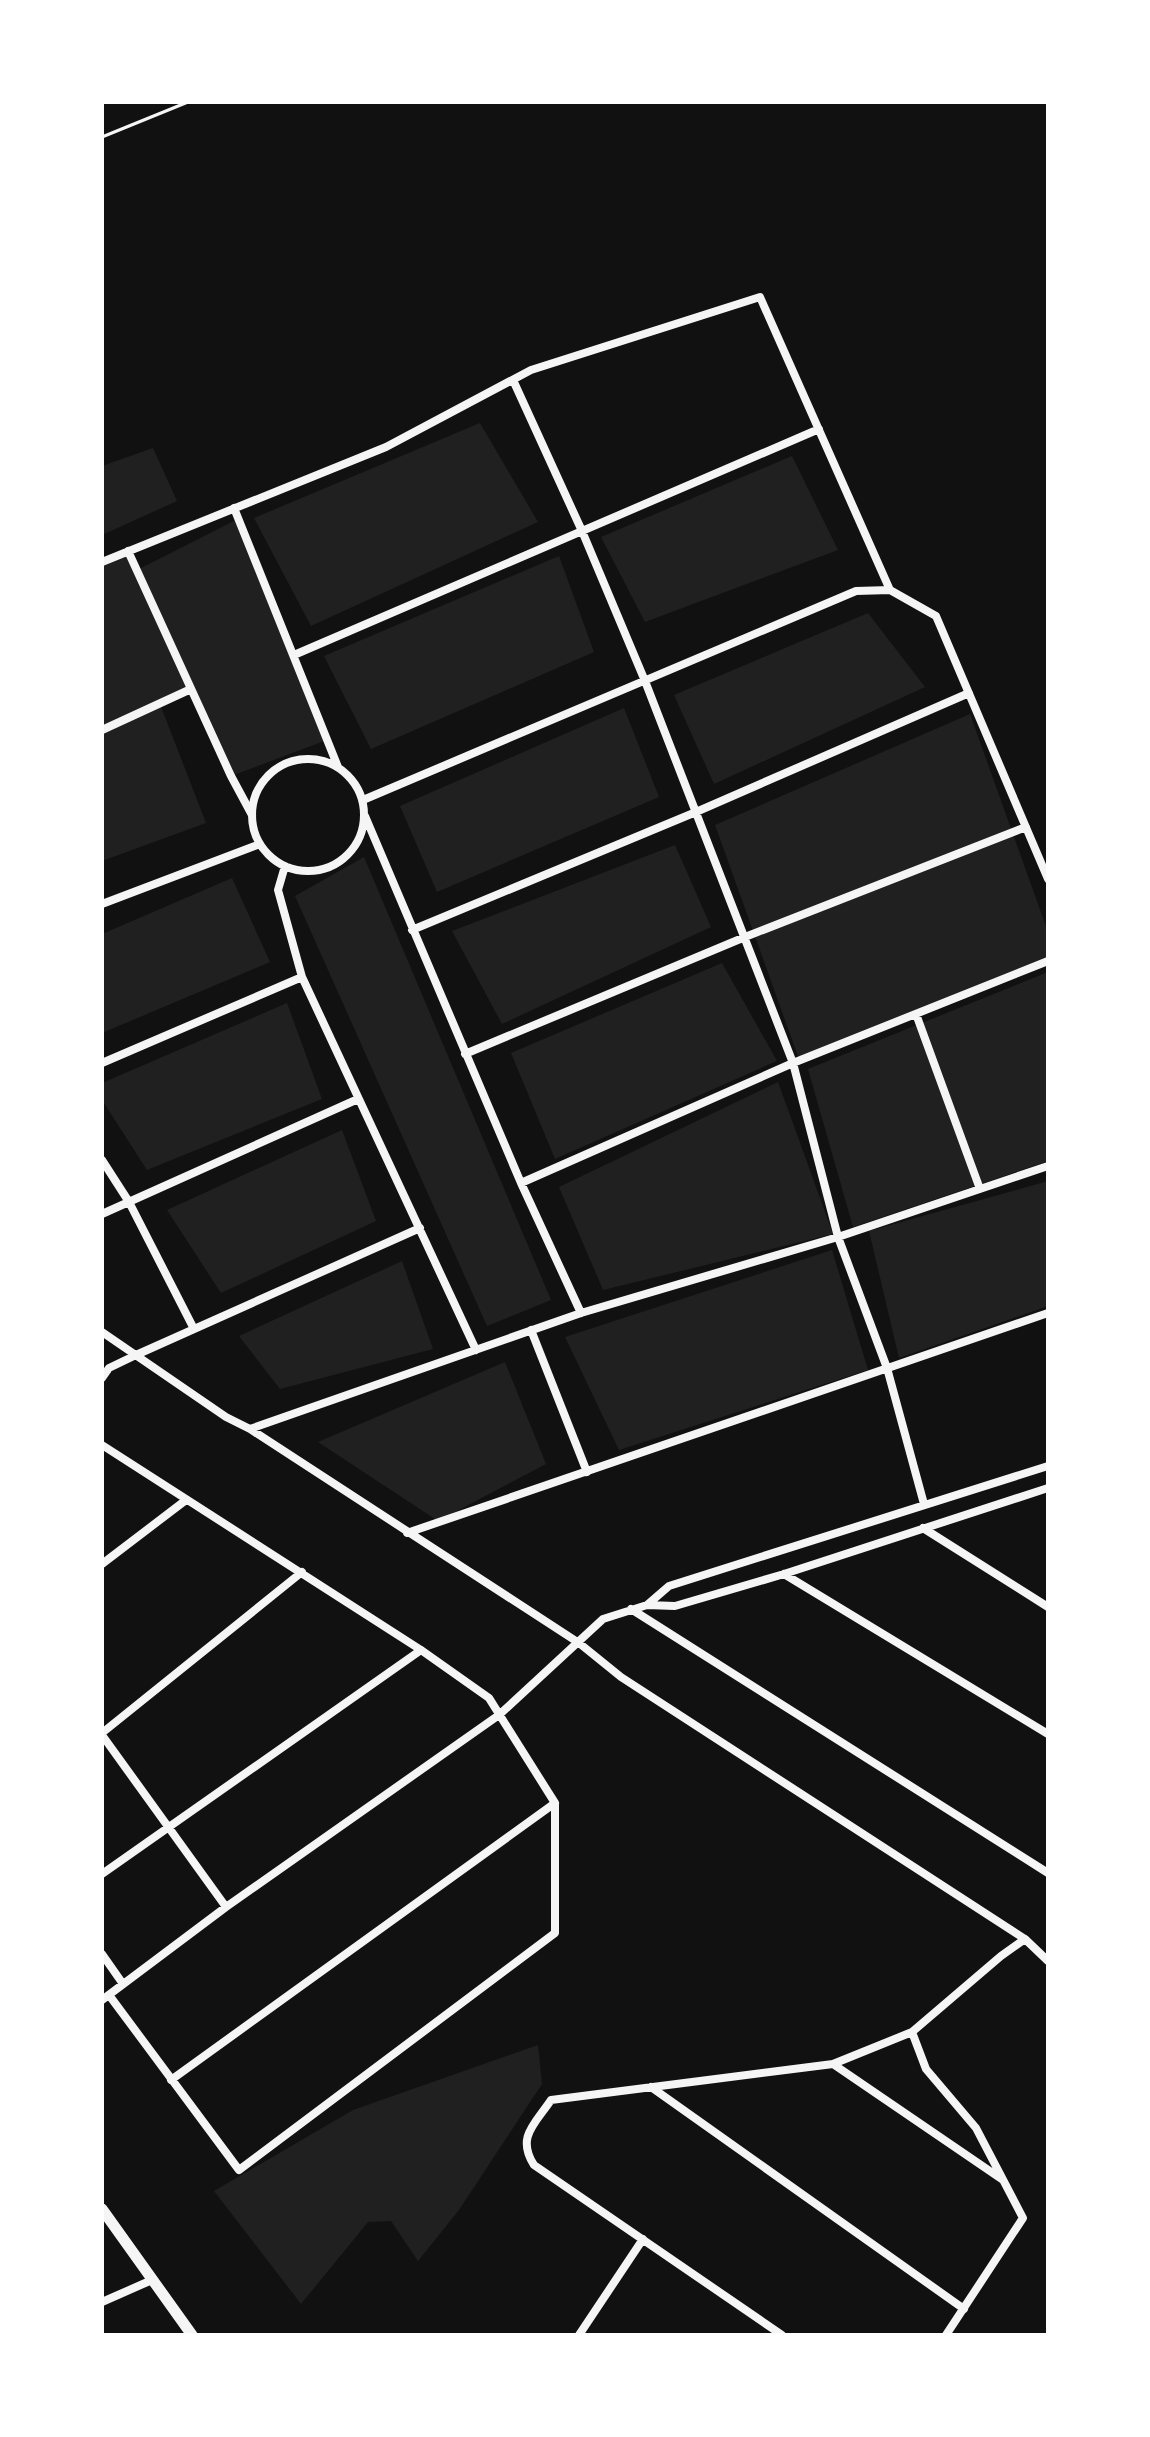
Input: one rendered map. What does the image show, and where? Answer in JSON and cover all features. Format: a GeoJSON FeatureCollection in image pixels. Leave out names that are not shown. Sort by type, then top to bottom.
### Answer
{"type":"FeatureCollection","features":[{"type":"Feature","properties":{"kind":"street"},"geometry":{"type":"LineString","coordinates":[[102,562],[386,447],[531,370],[760,297],[890,590]]}},
{"type":"Feature","properties":{"kind":"street"},"geometry":{"type":"LineString","coordinates":[[513,380],[582,531],[645,681],[793,1063],[838,1237],[887,1368],[924,1504]]}},
{"type":"Feature","properties":{"kind":"street"},"geometry":{"type":"LineString","coordinates":[[294,655],[819,429]]}},
{"type":"Feature","properties":{"kind":"street"},"geometry":{"type":"LineString","coordinates":[[234,508],[338,767],[354,783],[363,800],[365,816],[412,930],[521,1183],[581,1313]]}},
{"type":"Feature","properties":{"kind":"street"},"geometry":{"type":"LineString","coordinates":[[128,551],[252,816],[260,844],[273,859],[303,871],[323,869],[341,861],[362,833],[365,816]]}},
{"type":"Feature","properties":{"kind":"street"},"geometry":{"type":"LineString","coordinates":[[363,800],[856,591],[890,590],[936,616],[1048,879]]}},
{"type":"Feature","properties":{"kind":"street"},"geometry":{"type":"LineString","coordinates":[[102,730],[191,689]]}},
{"type":"Feature","properties":{"kind":"street"},"geometry":{"type":"LineString","coordinates":[[412,930],[696,812],[969,693]]}},
{"type":"Feature","properties":{"kind":"street"},"geometry":{"type":"LineString","coordinates":[[252,816],[264,779],[279,767],[297,760],[319,760],[338,767]]}},
{"type":"Feature","properties":{"kind":"street"},"geometry":{"type":"LineString","coordinates":[[465,1054],[745,937],[1026,827]]}},
{"type":"Feature","properties":{"kind":"street"},"geometry":{"type":"LineString","coordinates":[[102,904],[260,844]]}},
{"type":"Feature","properties":{"kind":"street"},"geometry":{"type":"LineString","coordinates":[[285,866],[278,890],[302,977],[476,1350]]}},
{"type":"Feature","properties":{"kind":"street"},"geometry":{"type":"LineString","coordinates":[[521,1183],[793,1063],[1048,961]]}},
{"type":"Feature","properties":{"kind":"street"},"geometry":{"type":"LineString","coordinates":[[102,1063],[302,977]]}},
{"type":"Feature","properties":{"kind":"street"},"geometry":{"type":"LineString","coordinates":[[916,1014],[980,1189]]}},
{"type":"Feature","properties":{"kind":"street"},"geometry":{"type":"LineString","coordinates":[[102,1214],[358,1099]]}},
{"type":"Feature","properties":{"kind":"street"},"geometry":{"type":"LineString","coordinates":[[102,1160],[129,1202],[194,1329]]}},
{"type":"Feature","properties":{"kind":"street"},"geometry":{"type":"LineString","coordinates":[[250,1429],[581,1313],[838,1237],[1048,1166]]}},
{"type":"Feature","properties":{"kind":"street"},"geometry":{"type":"LineString","coordinates":[[102,1378],[109,1368],[136,1355],[420,1228]]}},
{"type":"Feature","properties":{"kind":"street"},"geometry":{"type":"LineString","coordinates":[[407,1533],[1048,1313]]}},
{"type":"Feature","properties":{"kind":"street"},"geometry":{"type":"LineString","coordinates":[[531,1330],[587,1472]]}},
{"type":"Feature","properties":{"kind":"street"},"geometry":{"type":"LineString","coordinates":[[102,1332],[226,1417],[250,1429],[579,1643],[621,1677],[1025,1939],[1048,1961]]}},
{"type":"Feature","properties":{"kind":"street"},"geometry":{"type":"LineString","coordinates":[[102,1445],[302,1572],[489,1698],[499,1715],[555,1803],[555,1933],[239,2170],[105,1997],[226,1907],[499,1715],[603,1619],[647,1605],[675,1606],[784,1574],[1048,1488]]}},
{"type":"Feature","properties":{"kind":"street"},"geometry":{"type":"LineString","coordinates":[[647,1605],[669,1586],[1048,1466]]}},
{"type":"Feature","properties":{"kind":"street"},"geometry":{"type":"LineString","coordinates":[[102,1564],[186,1500]]}},
{"type":"Feature","properties":{"kind":"street"},"geometry":{"type":"LineString","coordinates":[[923,1528],[1046,1604]]}},
{"type":"Feature","properties":{"kind":"street"},"geometry":{"type":"LineString","coordinates":[[226,1907],[102,1734],[302,1572]]}},
{"type":"Feature","properties":{"kind":"street"},"geometry":{"type":"LineString","coordinates":[[784,1574],[1048,1734]]}},
{"type":"Feature","properties":{"kind":"street"},"geometry":{"type":"LineString","coordinates":[[631,1609],[1048,1873]]}},
{"type":"Feature","properties":{"kind":"street"},"geometry":{"type":"LineString","coordinates":[[102,1874],[421,1650]]}},
{"type":"Feature","properties":{"kind":"street"},"geometry":{"type":"LineString","coordinates":[[171,2080],[555,1803]]}},
{"type":"Feature","properties":{"kind":"street"},"geometry":{"type":"LineString","coordinates":[[782,2335],[534,2165],[526,2153],[525,2139],[551,2100],[833,2064],[912,2032],[1025,1939]]}},
{"type":"Feature","properties":{"kind":"street"},"geometry":{"type":"LineString","coordinates":[[102,1954],[123,1984]]}},
{"type":"Feature","properties":{"kind":"street"},"geometry":{"type":"LineString","coordinates":[[912,2032],[926,2069],[976,2128],[1023,2218],[946,2335]]}},
{"type":"Feature","properties":{"kind":"street"},"geometry":{"type":"LineString","coordinates":[[833,2064],[1007,2183]]}},
{"type":"Feature","properties":{"kind":"street"},"geometry":{"type":"LineString","coordinates":[[651,2087],[964,2309]]}},
{"type":"Feature","properties":{"kind":"street"},"geometry":{"type":"LineString","coordinates":[[102,2209],[192,2335]]}},
{"type":"Feature","properties":{"kind":"street"},"geometry":{"type":"LineString","coordinates":[[579,2335],[643,2239]]}},
{"type":"Feature","properties":{"kind":"street"},"geometry":{"type":"LineString","coordinates":[[102,2302],[152,2280]]}},
{"type":"Feature","properties":{"kind":"path"},"geometry":{"type":"LineString","coordinates":[[102,137],[188,102]]}},
{"type":"Feature","properties":{"kind":"shaded area"},"geometry":{"type":"Polygon","coordinates":[[[480,423],[538,522],[311,626],[254,518],[480,423]]]}},
{"type":"Feature","properties":{"kind":"shaded area"},"geometry":{"type":"Polygon","coordinates":[[[153,448],[177,501],[102,535],[102,466],[153,448]]]}},
{"type":"Feature","properties":{"kind":"shaded area"},"geometry":{"type":"Polygon","coordinates":[[[792,456],[838,550],[645,622],[601,537],[792,456]]]}},
{"type":"Feature","properties":{"kind":"shaded area"},"geometry":{"type":"Polygon","coordinates":[[[238,519],[327,740],[231,776],[191,690],[160,704],[206,823],[102,861],[102,562],[128,551],[137,570],[238,519]]]}},
{"type":"Feature","properties":{"kind":"shaded area"},"geometry":{"type":"Polygon","coordinates":[[[559,556],[594,652],[371,749],[324,656],[559,556]]]}},
{"type":"Feature","properties":{"kind":"shaded area"},"geometry":{"type":"Polygon","coordinates":[[[868,613],[925,687],[714,784],[674,695],[868,613]]]}},
{"type":"Feature","properties":{"kind":"shaded area"},"geometry":{"type":"Polygon","coordinates":[[[624,708],[659,797],[437,892],[400,806],[624,708]]]}},
{"type":"Feature","properties":{"kind":"shaded area"},"geometry":{"type":"Polygon","coordinates":[[[970,714],[1048,932],[1048,962],[800,1062],[715,825],[970,714]]]}},
{"type":"Feature","properties":{"kind":"shaded area"},"geometry":{"type":"Polygon","coordinates":[[[675,845],[711,927],[502,1024],[452,931],[675,845]]]}},
{"type":"Feature","properties":{"kind":"shaded area"},"geometry":{"type":"Polygon","coordinates":[[[364,857],[551,1300],[487,1326],[295,896],[364,857]]]}},
{"type":"Feature","properties":{"kind":"shaded area"},"geometry":{"type":"Polygon","coordinates":[[[232,878],[270,962],[102,1033],[102,934],[232,878]]]}},
{"type":"Feature","properties":{"kind":"shaded area"},"geometry":{"type":"Polygon","coordinates":[[[722,963],[777,1061],[555,1159],[511,1053],[722,963]]]}},
{"type":"Feature","properties":{"kind":"shaded area"},"geometry":{"type":"Polygon","coordinates":[[[1048,972],[1048,1161],[853,1227],[808,1069],[1048,972]]]}},
{"type":"Feature","properties":{"kind":"shaded area"},"geometry":{"type":"Polygon","coordinates":[[[287,1003],[322,1099],[147,1170],[102,1100],[102,1083],[287,1003]]]}},
{"type":"Feature","properties":{"kind":"shaded area"},"geometry":{"type":"Polygon","coordinates":[[[778,1082],[833,1234],[603,1290],[559,1187],[778,1082]]]}},
{"type":"Feature","properties":{"kind":"shaded area"},"geometry":{"type":"Polygon","coordinates":[[[342,1130],[376,1221],[221,1293],[167,1210],[342,1130]]]}},
{"type":"Feature","properties":{"kind":"shaded area"},"geometry":{"type":"Polygon","coordinates":[[[1048,1181],[1048,1306],[899,1358],[869,1231],[1048,1181]]]}},
{"type":"Feature","properties":{"kind":"shaded area"},"geometry":{"type":"Polygon","coordinates":[[[832,1250],[868,1370],[619,1450],[565,1337],[832,1250]]]}},
{"type":"Feature","properties":{"kind":"shaded area"},"geometry":{"type":"Polygon","coordinates":[[[402,1261],[433,1349],[280,1389],[239,1336],[402,1261]]]}},
{"type":"Feature","properties":{"kind":"shaded area"},"geometry":{"type":"Polygon","coordinates":[[[505,1362],[546,1464],[438,1521],[318,1442],[505,1362]]]}},
{"type":"Feature","properties":{"kind":"shaded area"},"geometry":{"type":"Polygon","coordinates":[[[538,2045],[542,2084],[459,2210],[418,2261],[391,2221],[368,2222],[301,2304],[214,2191],[353,2110],[538,2045]]]}}]}
